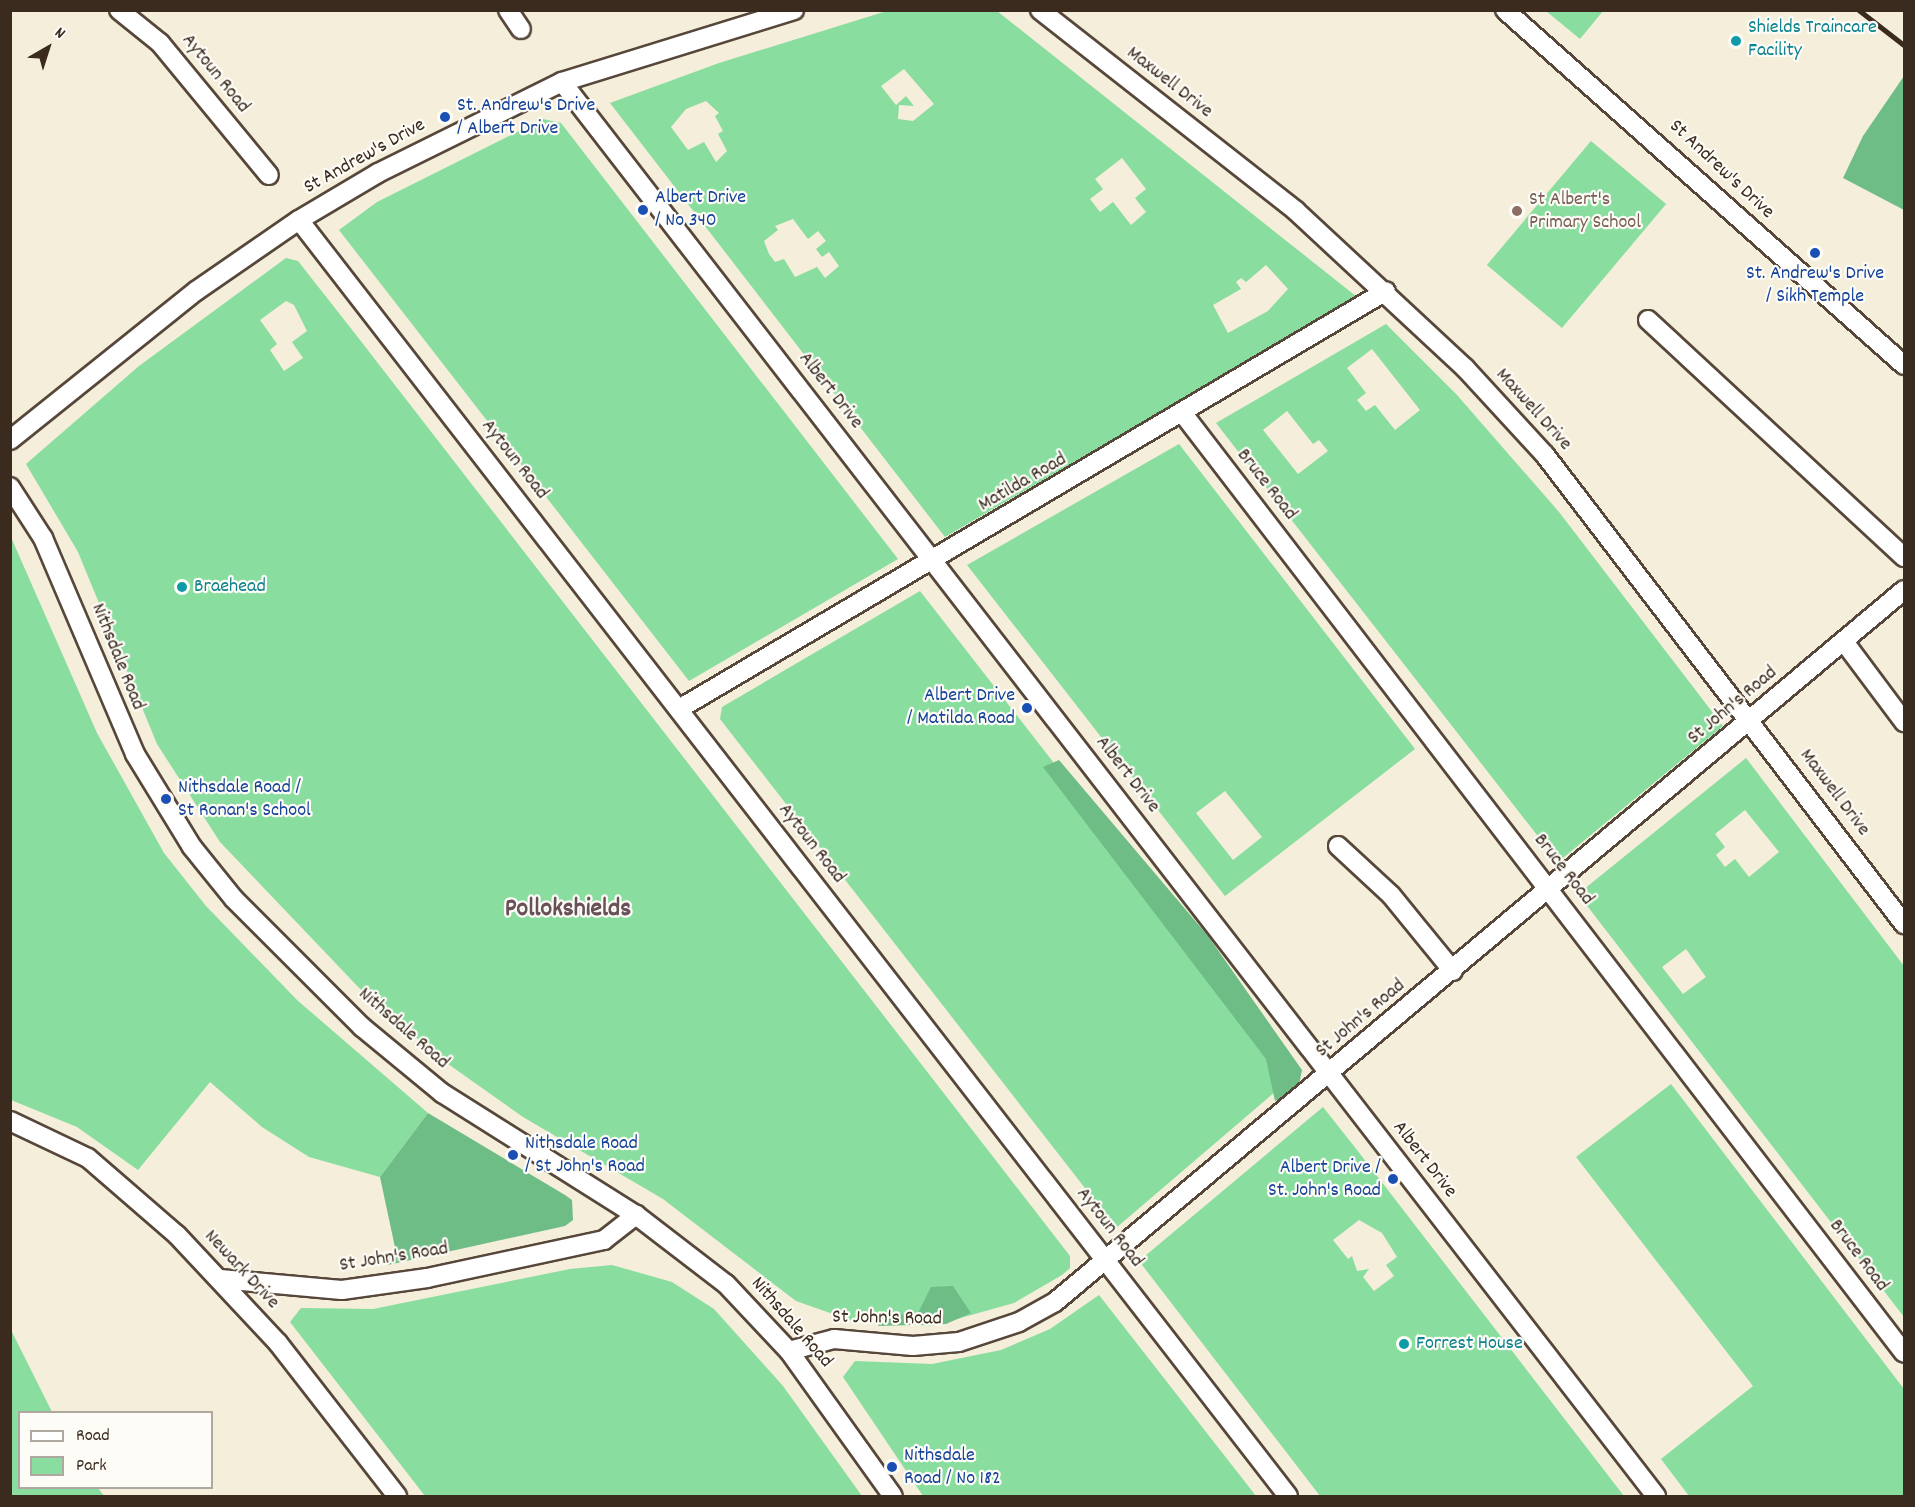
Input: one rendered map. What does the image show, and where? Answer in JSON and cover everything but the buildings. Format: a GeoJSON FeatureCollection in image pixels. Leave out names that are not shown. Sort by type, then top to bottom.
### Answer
{"type":"FeatureCollection","features":[{"type":"Feature","properties":{"kind":"street","name":"Aytoun Road"},"geometry":{"type":"LineString","coordinates":[[119,10],[160,43],[268,175]]}},
{"type":"Feature","properties":{"kind":"street"},"geometry":{"type":"LineString","coordinates":[[507,10],[521,29]]}},
{"type":"Feature","properties":{"kind":"street","name":"St Andrew's Drive"},"geometry":{"type":"LineString","coordinates":[[10,440],[132,339],[299,219],[412,155],[562,82],[794,10]]}},
{"type":"Feature","properties":{"kind":"street","name":"Maxwell Drive"},"geometry":{"type":"LineString","coordinates":[[1040,10],[1296,211],[1386,291],[1545,455],[1905,924]]}},
{"type":"Feature","properties":{"kind":"street","name":"St Andrew's Drive"},"geometry":{"type":"LineString","coordinates":[[1505,10],[1617,105],[1905,365]]}},
{"type":"Feature","properties":{"kind":"street","name":"Albert Drive"},"geometry":{"type":"LineString","coordinates":[[562,82],[1653,1495]]}},
{"type":"Feature","properties":{"kind":"street","name":"Aytoun Road"},"geometry":{"type":"LineString","coordinates":[[299,219],[1288,1497]]}},
{"type":"Feature","properties":{"kind":"street","name":"Matilda Road"},"geometry":{"type":"LineString","coordinates":[[679,710],[1184,415],[1386,291]]}},
{"type":"Feature","properties":{"kind":"street"},"geometry":{"type":"LineString","coordinates":[[1647,320],[1905,557]]}},
{"type":"Feature","properties":{"kind":"street","name":"Bruce Road"},"geometry":{"type":"LineString","coordinates":[[1184,415],[1905,1353]]}},
{"type":"Feature","properties":{"kind":"street","name":"Nithsdale Road"},"geometry":{"type":"LineString","coordinates":[[10,487],[43,538],[147,776],[234,899],[362,1027],[442,1093],[636,1215],[726,1284],[789,1351],[893,1497]]}},
{"type":"Feature","properties":{"kind":"street","name":"St John's Road"},"geometry":{"type":"LineString","coordinates":[[789,1351],[820,1340],[913,1347],[982,1336],[1039,1313],[1107,1263],[1845,643],[1905,590]]}},
{"type":"Feature","properties":{"kind":"street"},"geometry":{"type":"LineString","coordinates":[[1845,643],[1905,722]]}},
{"type":"Feature","properties":{"kind":"street"},"geometry":{"type":"LineString","coordinates":[[1338,846],[1391,895],[1453,971]]}},
{"type":"Feature","properties":{"kind":"street","name":"Newark Drive"},"geometry":{"type":"LineString","coordinates":[[10,1121],[68,1147],[116,1180],[220,1279],[278,1342],[397,1497]]}},
{"type":"Feature","properties":{"kind":"street","name":"St John's Road"},"geometry":{"type":"LineString","coordinates":[[220,1279],[342,1290],[427,1278],[604,1240],[636,1215]]}},
{"type":"Feature","properties":{"kind":"green space"},"geometry":{"type":"Polygon","coordinates":[[[890,10],[997,11],[1357,297],[945,537],[610,103],[719,63],[890,10]],[[904,69],[881,86],[896,105],[906,96],[914,106],[899,105],[898,119],[913,121],[934,104],[904,69]],[[706,101],[686,109],[671,127],[688,150],[704,142],[716,162],[727,151],[718,134],[723,131],[715,116],[719,113],[706,101]],[[1122,158],[1095,179],[1103,189],[1090,199],[1100,212],[1113,202],[1131,225],[1146,212],[1135,198],[1146,189],[1122,158]],[[793,219],[775,226],[778,230],[764,241],[775,262],[784,259],[795,277],[817,267],[825,278],[839,266],[829,252],[822,257],[816,249],[826,241],[818,231],[808,239],[793,219]],[[1266,265],[1246,282],[1241,278],[1236,282],[1241,289],[1213,305],[1228,333],[1268,311],[1288,289],[1266,265]]]}},
{"type":"Feature","properties":{"kind":"green space"},"geometry":{"type":"Polygon","coordinates":[[[1546,11],[1603,11],[1580,39],[1546,11]]]}},
{"type":"Feature","properties":{"kind":"green space"},"geometry":{"type":"Polygon","coordinates":[[[1904,76],[1904,210],[1843,178],[1863,136],[1904,76]]]}},
{"type":"Feature","properties":{"kind":"green space"},"geometry":{"type":"Polygon","coordinates":[[[543,119],[561,123],[898,559],[689,681],[339,230],[377,202],[543,119]]]}},
{"type":"Feature","properties":{"kind":"green space"},"geometry":{"type":"Polygon","coordinates":[[[1591,141],[1666,204],[1562,328],[1487,265],[1591,141]]]}},
{"type":"Feature","properties":{"kind":"green space"},"geometry":{"type":"Polygon","coordinates":[[[286,258],[298,261],[1070,1256],[1070,1268],[1014,1303],[932,1326],[850,1320],[796,1301],[663,1199],[523,1117],[441,1059],[364,993],[220,842],[157,744],[78,552],[26,464],[139,366],[286,258]],[[286,301],[260,320],[277,344],[270,350],[284,371],[303,358],[292,342],[307,331],[294,305],[286,301]]]}},
{"type":"Feature","properties":{"kind":"green space"},"geometry":{"type":"Polygon","coordinates":[[[1386,324],[1457,395],[1559,512],[1723,726],[1558,862],[1216,423],[1386,324]],[[1372,349],[1347,368],[1366,393],[1357,400],[1366,411],[1375,405],[1395,430],[1420,410],[1372,349]],[[1287,411],[1263,430],[1298,474],[1328,451],[1319,440],[1313,444],[1287,411]]]}},
{"type":"Feature","properties":{"kind":"green space"},"geometry":{"type":"Polygon","coordinates":[[[1179,444],[1415,749],[1225,896],[967,565],[1179,444]],[[1225,791],[1196,813],[1233,860],[1262,837],[1225,791]]]}},
{"type":"Feature","properties":{"kind":"green space"},"geometry":{"type":"Polygon","coordinates":[[[10,535],[97,733],[164,853],[206,906],[297,1000],[428,1113],[380,1177],[309,1157],[262,1127],[210,1082],[138,1170],[77,1127],[11,1100],[10,535]]]}},
{"type":"Feature","properties":{"kind":"green space"},"geometry":{"type":"Polygon","coordinates":[[[920,591],[1296,1074],[1116,1228],[720,719],[722,707],[920,591]]]}},
{"type":"Feature","properties":{"kind":"green space"},"geometry":{"type":"Polygon","coordinates":[[[1746,758],[1904,966],[1904,1317],[1578,894],[1746,758]],[[1745,810],[1715,834],[1725,847],[1716,855],[1725,867],[1735,859],[1749,877],[1779,852],[1745,810]],[[1686,949],[1662,967],[1683,994],[1706,977],[1686,949]]]}},
{"type":"Feature","properties":{"kind":"green space"},"geometry":{"type":"Polygon","coordinates":[[[1059,760],[1208,936],[1302,1070],[1298,1090],[1275,1101],[1266,1059],[1043,767],[1059,760]]]}},
{"type":"Feature","properties":{"kind":"green space"},"geometry":{"type":"Polygon","coordinates":[[[1671,1084],[1904,1389],[1904,1496],[1689,1496],[1661,1459],[1753,1386],[1576,1157],[1671,1084]]]}},
{"type":"Feature","properties":{"kind":"green space"},"geometry":{"type":"Polygon","coordinates":[[[1323,1107],[1624,1496],[1320,1496],[1139,1261],[1323,1107]],[[1359,1220],[1333,1240],[1348,1259],[1352,1256],[1357,1271],[1369,1269],[1363,1277],[1374,1291],[1394,1276],[1386,1265],[1397,1257],[1382,1233],[1359,1220]]]}},
{"type":"Feature","properties":{"kind":"green space"},"geometry":{"type":"Polygon","coordinates":[[[428,1113],[572,1200],[573,1220],[565,1226],[388,1265],[385,1255],[396,1252],[380,1177],[428,1113]]]}},
{"type":"Feature","properties":{"kind":"green space"},"geometry":{"type":"Polygon","coordinates":[[[612,1265],[672,1282],[714,1309],[783,1386],[862,1496],[425,1496],[290,1322],[301,1308],[373,1309],[570,1269],[612,1265]]]}},
{"type":"Feature","properties":{"kind":"green space"},"geometry":{"type":"Polygon","coordinates":[[[953,1286],[971,1313],[946,1324],[878,1326],[885,1311],[916,1317],[931,1287],[953,1286]]]}},
{"type":"Feature","properties":{"kind":"green space"},"geometry":{"type":"Polygon","coordinates":[[[1099,1295],[1256,1496],[923,1496],[843,1377],[855,1361],[932,1364],[1001,1350],[1050,1329],[1099,1295]]]}},
{"type":"Feature","properties":{"kind":"green space"},"geometry":{"type":"Polygon","coordinates":[[[11,1330],[52,1411],[18,1411],[18,1489],[99,1489],[104,1496],[11,1496],[11,1330]]]}},
{"type":"Feature","properties":{"kind":"railway"},"geometry":{"type":"LineString","coordinates":[[1859,10],[1904,45]]}},
{"type":"Feature","properties":{"kind":"place","name":"Shields Traincare Facility"},"geometry":{"type":"Point","coordinates":[1736,41]}},
{"type":"Feature","properties":{"kind":"place","name":"St. Andrew's Drive / Albert Drive"},"geometry":{"type":"Point","coordinates":[445,117]}},
{"type":"Feature","properties":{"kind":"place","name":"Albert Drive / No 340"},"geometry":{"type":"Point","coordinates":[643,210]}},
{"type":"Feature","properties":{"kind":"place","name":"St Albert's Primary School"},"geometry":{"type":"Point","coordinates":[1517,211]}},
{"type":"Feature","properties":{"kind":"place","name":"St. Andrew's Drive / Sikh Temple"},"geometry":{"type":"Point","coordinates":[1815,253]}},
{"type":"Feature","properties":{"kind":"place","name":"Braehead"},"geometry":{"type":"Point","coordinates":[182,587]}},
{"type":"Feature","properties":{"kind":"place","name":"Albert Drive / Matilda Road"},"geometry":{"type":"Point","coordinates":[1027,708]}},
{"type":"Feature","properties":{"kind":"place","name":"Nithsdale Road / St Ronan's School"},"geometry":{"type":"Point","coordinates":[166,799]}},
{"type":"Feature","properties":{"kind":"place","name":"Nithsdale Road / St John's Road"},"geometry":{"type":"Point","coordinates":[513,1155]}},
{"type":"Feature","properties":{"kind":"place","name":"Albert Drive / St. John's Road"},"geometry":{"type":"Point","coordinates":[1393,1179]}},
{"type":"Feature","properties":{"kind":"place","name":"Forrest House"},"geometry":{"type":"Point","coordinates":[1404,1344]}},
{"type":"Feature","properties":{"kind":"place","name":"Nithsdale Road / No 182"},"geometry":{"type":"Point","coordinates":[892,1467]}},
{"type":"Feature","properties":{"kind":"district","name":"Pollokshields"},"geometry":{"type":"Point","coordinates":[568,910]}}]}
